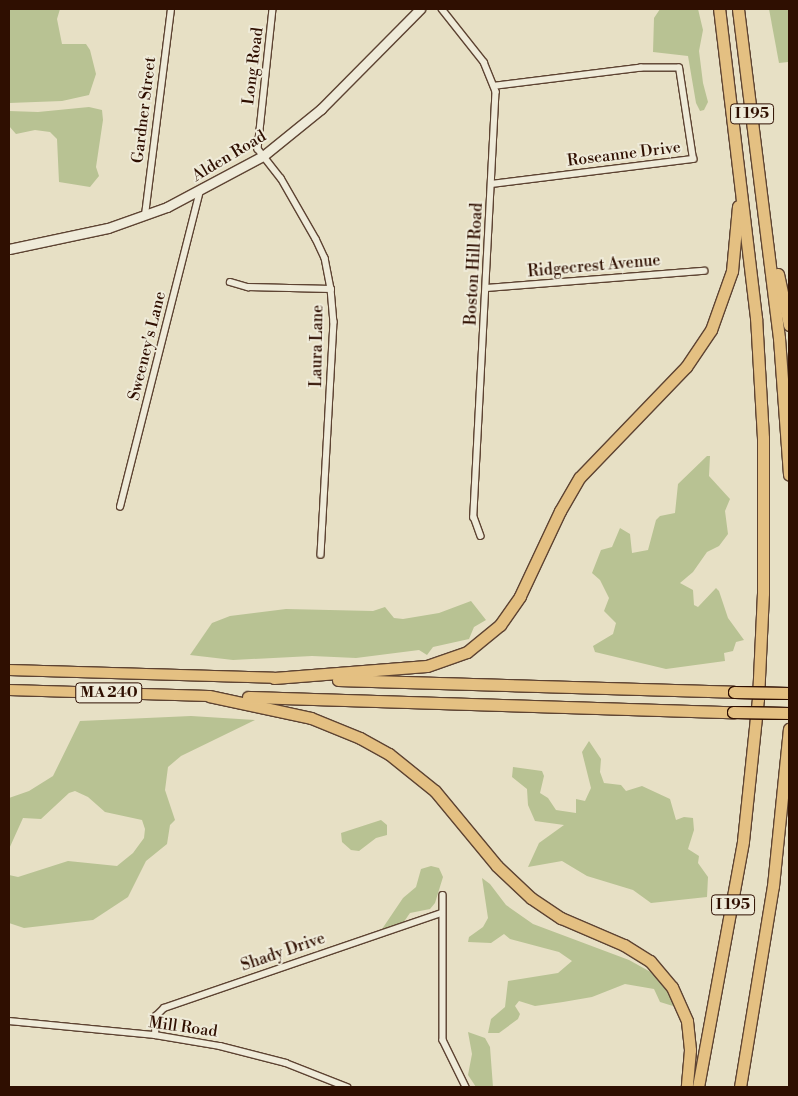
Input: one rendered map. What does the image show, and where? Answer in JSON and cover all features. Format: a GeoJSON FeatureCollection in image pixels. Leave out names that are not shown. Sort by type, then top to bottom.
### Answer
{"type":"FeatureCollection","features":[{"type":"Feature","properties":{"kind":"highway","name":"I 195"},"geometry":{"type":"LineString","coordinates":[[698,1087],[742,849],[758,699],[764,593],[761,390],[739,162],[719,9]]}},
{"type":"Feature","properties":{"kind":"highway","name":"I 195"},"geometry":{"type":"LineString","coordinates":[[738,9],[782,362],[789,475]]}},
{"type":"Feature","properties":{"kind":"highway"},"geometry":{"type":"LineString","coordinates":[[274,678],[427,666],[467,652],[500,625],[520,596],[560,511],[580,477],[682,372],[711,330],[724,301],[735,256],[739,162]]}},
{"type":"Feature","properties":{"kind":"highway"},"geometry":{"type":"LineString","coordinates":[[765,219],[789,325]]}},
{"type":"Feature","properties":{"kind":"highway","name":"MA 240"},"geometry":{"type":"LineString","coordinates":[[9,670],[274,678]]}},
{"type":"Feature","properties":{"kind":"highway"},"geometry":{"type":"LineString","coordinates":[[274,678],[789,693]]}},
{"type":"Feature","properties":{"kind":"highway","name":"MA 240"},"geometry":{"type":"LineString","coordinates":[[9,690],[209,696]]}},
{"type":"Feature","properties":{"kind":"highway"},"geometry":{"type":"LineString","coordinates":[[209,696],[789,713]]}},
{"type":"Feature","properties":{"kind":"highway"},"geometry":{"type":"LineString","coordinates":[[209,696],[311,718],[382,750],[429,785],[497,866],[531,898],[561,918],[624,944],[650,961],[668,980],[685,1012],[690,1050],[687,1087]]}},
{"type":"Feature","properties":{"kind":"highway","name":"I 195"},"geometry":{"type":"LineString","coordinates":[[740,1087],[774,886],[789,729]]}},
{"type":"Feature","properties":{"kind":"main road","name":"Alden Road"},"geometry":{"type":"LineString","coordinates":[[9,249],[67,239],[145,215],[200,191],[262,156],[321,110],[420,9]]}},
{"type":"Feature","properties":{"kind":"street","name":"Gardner Street"},"geometry":{"type":"LineString","coordinates":[[145,215],[171,9]]}},
{"type":"Feature","properties":{"kind":"street","name":"Long Road"},"geometry":{"type":"LineString","coordinates":[[262,156],[258,141],[274,9]]}},
{"type":"Feature","properties":{"kind":"street","name":"Boston Hill Road"},"geometry":{"type":"LineString","coordinates":[[442,9],[480,55],[496,86],[474,518],[481,536]]}},
{"type":"Feature","properties":{"kind":"street","name":"Roseanne Drive"},"geometry":{"type":"LineString","coordinates":[[492,184],[693,159],[679,68],[641,68],[496,86]]}},
{"type":"Feature","properties":{"kind":"street","name":"Laura Lane"},"geometry":{"type":"LineString","coordinates":[[262,156],[281,178],[316,239],[325,258],[331,289],[334,322],[320,555]]}},
{"type":"Feature","properties":{"kind":"street","name":"Sweeney's Lane"},"geometry":{"type":"LineString","coordinates":[[120,507],[200,191]]}},
{"type":"Feature","properties":{"kind":"street","name":"Ridgecrest Avenue"},"geometry":{"type":"LineString","coordinates":[[486,288],[704,271]]}},
{"type":"Feature","properties":{"kind":"street"},"geometry":{"type":"LineString","coordinates":[[230,282],[248,287],[331,289]]}},
{"type":"Feature","properties":{"kind":"street"},"geometry":{"type":"LineString","coordinates":[[443,895],[441,913],[444,1043],[466,1087]]}},
{"type":"Feature","properties":{"kind":"street","name":"Shady Drive"},"geometry":{"type":"LineString","coordinates":[[154,1035],[156,1016],[164,1008],[441,913]]}},
{"type":"Feature","properties":{"kind":"street","name":"Mill Road"},"geometry":{"type":"LineString","coordinates":[[9,1021],[154,1035],[258,1055],[347,1087]]}},
{"type":"Feature","properties":{"kind":"green space"},"geometry":{"type":"Polygon","coordinates":[[[9,9],[60,9],[57,19],[62,44],[86,44],[90,50],[96,74],[89,95],[62,101],[9,103],[9,9]]]}},
{"type":"Feature","properties":{"kind":"green space"},"geometry":{"type":"Polygon","coordinates":[[[660,9],[698,9],[703,30],[699,51],[703,83],[708,102],[704,110],[700,111],[696,103],[688,56],[653,52],[654,18],[660,9]]]}},
{"type":"Feature","properties":{"kind":"green space"},"geometry":{"type":"Polygon","coordinates":[[[769,9],[789,9],[788,62],[779,63],[769,9]]]}},
{"type":"Feature","properties":{"kind":"green space"},"geometry":{"type":"Polygon","coordinates":[[[89,107],[102,110],[103,120],[96,167],[99,176],[90,187],[59,182],[57,139],[50,132],[35,130],[16,134],[9,126],[9,111],[38,112],[89,107]]]}},
{"type":"Feature","properties":{"kind":"green space"},"geometry":{"type":"Polygon","coordinates":[[[707,456],[710,456],[709,476],[730,499],[725,511],[728,534],[719,546],[707,552],[693,572],[680,583],[693,590],[694,605],[698,607],[716,588],[719,591],[728,618],[744,640],[736,642],[733,651],[724,653],[725,661],[666,669],[595,652],[593,646],[613,634],[616,623],[604,611],[609,598],[600,580],[592,573],[601,550],[612,547],[620,528],[630,534],[632,553],[648,550],[656,520],[660,516],[675,513],[678,484],[707,456]]]}},
{"type":"Feature","properties":{"kind":"green space"},"geometry":{"type":"Polygon","coordinates":[[[471,601],[486,620],[474,627],[469,639],[433,647],[427,655],[419,650],[356,658],[312,656],[233,660],[190,655],[212,623],[230,616],[286,609],[373,611],[385,607],[394,618],[403,619],[439,613],[471,601]]]}},
{"type":"Feature","properties":{"kind":"green space"},"geometry":{"type":"Polygon","coordinates":[[[191,716],[255,720],[181,756],[168,767],[165,790],[175,820],[170,825],[167,844],[146,861],[128,897],[93,920],[24,928],[9,923],[9,875],[18,877],[68,861],[117,866],[133,853],[144,838],[145,829],[142,820],[105,812],[88,797],[75,791],[69,793],[41,819],[23,818],[9,849],[9,798],[29,791],[53,776],[80,721],[191,716]]]}},
{"type":"Feature","properties":{"kind":"green space"},"geometry":{"type":"Polygon","coordinates":[[[589,741],[601,759],[600,772],[604,783],[621,785],[626,791],[642,786],[670,799],[676,820],[684,817],[693,818],[694,830],[688,849],[699,856],[698,863],[708,877],[707,897],[651,903],[633,890],[587,876],[562,861],[528,867],[539,843],[564,825],[535,821],[528,805],[527,789],[512,777],[513,767],[542,771],[544,776],[540,793],[548,798],[556,810],[576,813],[576,799],[585,801],[591,788],[582,752],[589,741]]]}},
{"type":"Feature","properties":{"kind":"green space"},"geometry":{"type":"Polygon","coordinates":[[[381,820],[387,825],[387,835],[376,838],[359,851],[351,850],[342,842],[341,833],[381,820]]]}},
{"type":"Feature","properties":{"kind":"green space"},"geometry":{"type":"Polygon","coordinates":[[[431,866],[439,868],[443,877],[435,903],[430,909],[410,913],[401,926],[380,932],[403,898],[416,887],[421,869],[431,866]]]}},
{"type":"Feature","properties":{"kind":"green space"},"geometry":{"type":"Polygon","coordinates":[[[482,878],[490,884],[506,905],[533,924],[629,960],[656,975],[673,992],[673,1006],[660,1002],[654,989],[625,984],[592,997],[563,1002],[535,1006],[519,1001],[515,1006],[520,1014],[518,1019],[499,1033],[488,1033],[491,1019],[505,1007],[508,981],[558,973],[572,961],[559,952],[510,939],[504,934],[491,943],[468,942],[469,937],[483,927],[488,918],[482,878]]]}},
{"type":"Feature","properties":{"kind":"green space"},"geometry":{"type":"Polygon","coordinates":[[[468,1032],[485,1038],[490,1047],[493,1087],[476,1087],[468,1075],[472,1054],[468,1032]]]}}]}
